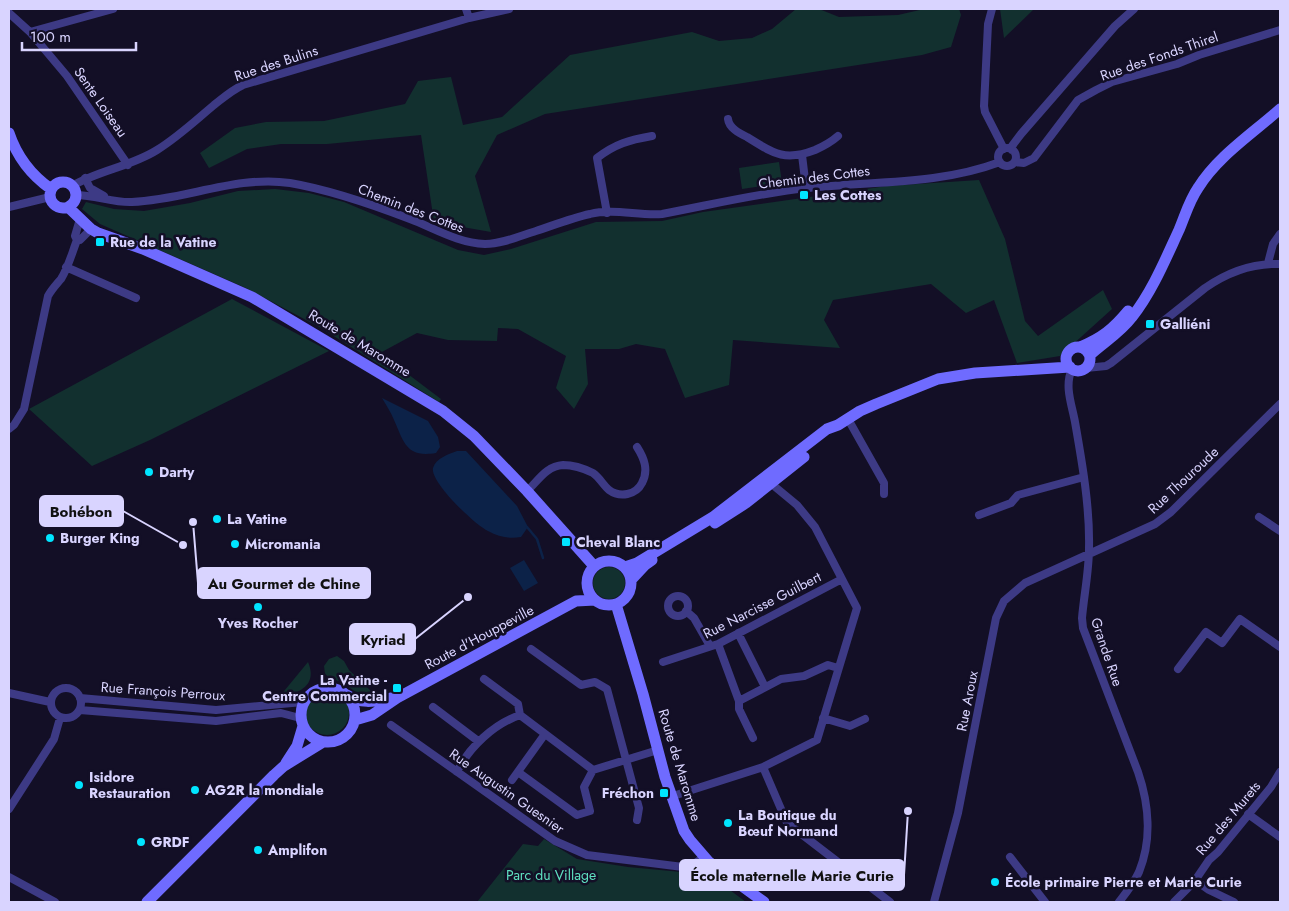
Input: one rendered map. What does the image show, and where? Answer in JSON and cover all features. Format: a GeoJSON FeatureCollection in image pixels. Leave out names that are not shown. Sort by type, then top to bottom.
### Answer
{"type":"FeatureCollection","features":[{"type":"Feature","properties":{"kind":"street"},"geometry":{"type":"LineString","coordinates":[[30,32],[113,9]]}},
{"type":"Feature","properties":{"kind":"street"},"geometry":{"type":"LineString","coordinates":[[466,9],[469,18]]}},
{"type":"Feature","properties":{"kind":"street","name":"Rue des Bulins"},"geometry":{"type":"LineString","coordinates":[[74,190],[85,178],[128,165],[152,154],[238,87],[469,18],[509,9]]}},
{"type":"Feature","properties":{"kind":"street"},"geometry":{"type":"LineString","coordinates":[[992,9],[988,24],[984,106],[985,112],[1008,149],[1016,157],[1015,162],[1009,166],[1005,166],[1000,162],[999,154],[1008,149],[1012,146],[1115,26],[1134,9]]}},
{"type":"Feature","properties":{"kind":"street","name":"Sente Loiseau"},"geometry":{"type":"LineString","coordinates":[[9,13],[30,32],[79,90],[128,165]]}},
{"type":"Feature","properties":{"kind":"street","name":"Rue des Fonds Thirel"},"geometry":{"type":"LineString","coordinates":[[1015,162],[1024,163],[1034,158],[1078,100],[1112,82],[1177,64],[1199,55],[1280,30]]}},
{"type":"Feature","properties":{"kind":"street"},"geometry":{"type":"LineString","coordinates":[[631,580],[625,567],[613,561],[606,561],[594,566],[588,575],[587,585],[590,594],[595,600],[605,605],[616,604],[621,601],[629,592],[631,580],[645,565],[728,516],[744,500],[768,481],[831,435],[843,422],[900,393],[938,379],[959,374],[1069,365],[1078,371],[1091,363],[1133,317],[1149,291],[1197,189],[1225,155],[1280,110]]}},
{"type":"Feature","properties":{"kind":"street"},"geometry":{"type":"LineString","coordinates":[[728,119],[732,128],[774,153],[792,156],[802,155],[830,144],[838,136]]}},
{"type":"Feature","properties":{"kind":"street"},"geometry":{"type":"LineString","coordinates":[[9,133],[28,170],[50,193]]}},
{"type":"Feature","properties":{"kind":"street"},"geometry":{"type":"LineString","coordinates":[[608,213],[597,158],[628,140],[652,136]]}},
{"type":"Feature","properties":{"kind":"street"},"geometry":{"type":"LineString","coordinates":[[802,155],[806,188]]}},
{"type":"Feature","properties":{"kind":"street","name":"Chemin des Cottes"},"geometry":{"type":"LineString","coordinates":[[74,190],[131,202],[172,197],[236,184],[262,181],[288,183],[327,190],[406,217],[454,238],[467,242],[487,244],[516,238],[593,213],[662,214],[806,188],[942,177],[982,169],[1000,162]]}},
{"type":"Feature","properties":{"kind":"street","name":"Chemin des Cottes"},"geometry":{"type":"LineString","coordinates":[[85,178],[90,188],[108,198]]}},
{"type":"Feature","properties":{"kind":"street"},"geometry":{"type":"LineString","coordinates":[[67,182],[74,190],[73,203],[68,207],[56,207],[51,202],[50,193],[55,184],[67,182]]}},
{"type":"Feature","properties":{"kind":"street"},"geometry":{"type":"LineString","coordinates":[[9,207],[50,193]]}},
{"type":"Feature","properties":{"kind":"street","name":"Route de Maromme"},"geometry":{"type":"LineString","coordinates":[[68,207],[91,229],[107,237],[143,249],[252,297],[450,415],[527,491],[594,566]]}},
{"type":"Feature","properties":{"kind":"street"},"geometry":{"type":"LineString","coordinates":[[1069,365],[1069,351],[1072,348],[1091,343],[1102,336],[1122,319],[1134,304],[1143,291],[1176,226],[1184,215]]}},
{"type":"Feature","properties":{"kind":"street"},"geometry":{"type":"LineString","coordinates":[[9,429],[21,416],[24,409],[48,296],[52,288],[60,280],[66,267],[77,240],[75,236],[80,219]]}},
{"type":"Feature","properties":{"kind":"street"},"geometry":{"type":"LineString","coordinates":[[77,240],[80,240],[91,229]]}},
{"type":"Feature","properties":{"kind":"street"},"geometry":{"type":"LineString","coordinates":[[1268,263],[1273,244],[1280,234]]}},
{"type":"Feature","properties":{"kind":"street"},"geometry":{"type":"LineString","coordinates":[[1091,363],[1106,366],[1204,288],[1221,277],[1239,270],[1268,263],[1280,264]]}},
{"type":"Feature","properties":{"kind":"street"},"geometry":{"type":"LineString","coordinates":[[66,267],[136,298]]}},
{"type":"Feature","properties":{"kind":"street"},"geometry":{"type":"LineString","coordinates":[[1080,347],[1088,351],[1091,363]]}},
{"type":"Feature","properties":{"kind":"street","name":"Grande Rue"},"geometry":{"type":"LineString","coordinates":[[1069,365],[1069,390],[1084,477],[1089,538],[1082,618],[1083,628],[1141,780],[1147,814],[1147,832],[1138,874],[1119,902]]}},
{"type":"Feature","properties":{"kind":"street","name":"Rue Thouroude"},"geometry":{"type":"LineString","coordinates":[[1089,554],[1155,524],[1280,404]]}},
{"type":"Feature","properties":{"kind":"street"},"geometry":{"type":"LineString","coordinates":[[843,422],[884,483],[884,494]]}},
{"type":"Feature","properties":{"kind":"street"},"geometry":{"type":"LineString","coordinates":[[527,491],[549,469],[565,465],[591,472],[617,494],[631,493],[641,485],[645,478],[644,458],[637,447]]}},
{"type":"Feature","properties":{"kind":"street"},"geometry":{"type":"LineString","coordinates":[[979,515],[1011,503],[1018,494],[1084,477]]}},
{"type":"Feature","properties":{"kind":"street"},"geometry":{"type":"LineString","coordinates":[[673,796],[763,767],[817,740],[857,608],[821,537],[807,516],[768,481]]}},
{"type":"Feature","properties":{"kind":"street"},"geometry":{"type":"LineString","coordinates":[[625,567],[637,563],[744,500]]}},
{"type":"Feature","properties":{"kind":"street"},"geometry":{"type":"LineString","coordinates":[[1259,517],[1280,531]]}},
{"type":"Feature","properties":{"kind":"street","name":"Rue Aroux"},"geometry":{"type":"LineString","coordinates":[[934,902],[958,813],[1000,608],[1010,594],[1024,583],[1089,554]]}},
{"type":"Feature","properties":{"kind":"street","name":"Rue Narcisse Guilbert"},"geometry":{"type":"LineString","coordinates":[[663,662],[714,645],[842,579]]}},
{"type":"Feature","properties":{"kind":"street","name":"Route d'Houppeville"},"geometry":{"type":"LineString","coordinates":[[576,601],[587,585]]}},
{"type":"Feature","properties":{"kind":"street","name":"Route d'Houppeville"},"geometry":{"type":"LineString","coordinates":[[355,720],[372,715],[397,698],[576,601],[595,600]]}},
{"type":"Feature","properties":{"kind":"street","name":"Route de Maromme"},"geometry":{"type":"LineString","coordinates":[[616,604],[658,750],[684,831],[704,857],[764,902]]}},
{"type":"Feature","properties":{"kind":"street"},"geometry":{"type":"LineString","coordinates":[[686,611],[694,618],[714,645],[739,701],[739,709],[753,738]]}},
{"type":"Feature","properties":{"kind":"street"},"geometry":{"type":"LineString","coordinates":[[1178,669],[1206,632],[1222,643],[1240,619],[1280,647]]}},
{"type":"Feature","properties":{"kind":"street"},"geometry":{"type":"LineString","coordinates":[[738,633],[765,687]]}},
{"type":"Feature","properties":{"kind":"street"},"geometry":{"type":"LineString","coordinates":[[531,648],[581,685],[595,682],[606,689],[638,808],[637,820]]}},
{"type":"Feature","properties":{"kind":"street"},"geometry":{"type":"LineString","coordinates":[[739,701],[781,679],[804,676],[828,665],[838,668]]}},
{"type":"Feature","properties":{"kind":"street"},"geometry":{"type":"LineString","coordinates":[[484,679],[518,704],[520,715],[593,770]]}},
{"type":"Feature","properties":{"kind":"street"},"geometry":{"type":"LineString","coordinates":[[63,688],[72,689],[80,698],[80,710],[75,716],[70,718],[60,718],[54,713],[50,702],[54,694],[63,688]]}},
{"type":"Feature","properties":{"kind":"street"},"geometry":{"type":"LineString","coordinates":[[147,902],[302,749],[323,742],[338,740],[350,731],[355,720],[352,704],[347,695],[337,689],[322,688],[315,690],[303,702],[300,709],[302,749]]}},
{"type":"Feature","properties":{"kind":"street"},"geometry":{"type":"LineString","coordinates":[[9,693],[50,702]]}},
{"type":"Feature","properties":{"kind":"street","name":"Route d'Houppeville"},"geometry":{"type":"LineString","coordinates":[[347,695],[353,699],[367,702],[379,702],[397,698]]}},
{"type":"Feature","properties":{"kind":"street","name":"Rue François Perroux"},"geometry":{"type":"LineString","coordinates":[[80,698],[216,710],[303,702]]}},
{"type":"Feature","properties":{"kind":"street"},"geometry":{"type":"LineString","coordinates":[[433,707],[478,741]]}},
{"type":"Feature","properties":{"kind":"street","name":"Rue François Perroux"},"geometry":{"type":"LineString","coordinates":[[80,710],[216,721],[282,713],[301,722]]}},
{"type":"Feature","properties":{"kind":"street"},"geometry":{"type":"LineString","coordinates":[[457,772],[478,741],[512,718],[520,715]]}},
{"type":"Feature","properties":{"kind":"street"},"geometry":{"type":"LineString","coordinates":[[9,809],[54,739],[60,718]]}},
{"type":"Feature","properties":{"kind":"street"},"geometry":{"type":"LineString","coordinates":[[823,718],[850,726],[865,719]]}},
{"type":"Feature","properties":{"kind":"street"},"geometry":{"type":"LineString","coordinates":[[301,722],[312,737],[323,742]]}},
{"type":"Feature","properties":{"kind":"street","name":"Rue Augustin Guesnier"},"geometry":{"type":"LineString","coordinates":[[391,725],[555,841],[587,855],[682,867],[691,866],[704,857]]}},
{"type":"Feature","properties":{"kind":"street"},"geometry":{"type":"LineString","coordinates":[[512,780],[545,734]]}},
{"type":"Feature","properties":{"kind":"street"},"geometry":{"type":"LineString","coordinates":[[518,772],[577,814],[590,811],[584,787],[593,770],[658,750]]}},
{"type":"Feature","properties":{"kind":"street"},"geometry":{"type":"LineString","coordinates":[[763,767],[787,823],[890,902]]}},
{"type":"Feature","properties":{"kind":"street","name":"Rue des Murets"},"geometry":{"type":"LineString","coordinates":[[1174,902],[1195,880],[1271,787],[1280,772]]}},
{"type":"Feature","properties":{"kind":"street"},"geometry":{"type":"LineString","coordinates":[[1248,814],[1280,837]]}},
{"type":"Feature","properties":{"kind":"street"},"geometry":{"type":"LineString","coordinates":[[1010,857],[1046,902]]}},
{"type":"Feature","properties":{"kind":"street"},"geometry":{"type":"LineString","coordinates":[[9,877],[55,902]]}},
{"type":"Feature","properties":{"kind":"street"},"geometry":{"type":"LineString","coordinates":[[1195,880],[1209,890],[1234,902]]}},
{"type":"Feature","properties":{"kind":"green space"},"geometry":{"type":"Polygon","coordinates":[[[796,9],[819,9],[839,17],[898,15],[924,9],[959,9],[961,15],[951,47],[922,55],[545,114],[497,135],[475,176],[491,232],[434,222],[421,135],[327,144],[281,144],[247,149],[209,168],[200,153],[235,128],[266,122],[324,121],[405,104],[418,81],[451,77],[463,125],[502,117],[570,55],[692,32],[719,41],[752,38],[772,29],[796,9]]]}},
{"type":"Feature","properties":{"kind":"green space"},"geometry":{"type":"Polygon","coordinates":[[[1000,9],[1034,9],[1004,38],[1000,9]]]}},
{"type":"Feature","properties":{"kind":"green space"},"geometry":{"type":"Polygon","coordinates":[[[779,162],[782,183],[742,189],[739,168],[779,162]]]}},
{"type":"Feature","properties":{"kind":"green space"},"geometry":{"type":"Polygon","coordinates":[[[979,180],[1005,239],[1025,321],[1038,336],[1103,290],[1112,309],[1060,356],[1017,363],[994,300],[966,313],[931,284],[833,300],[824,320],[840,348],[733,340],[729,385],[685,398],[665,349],[636,344],[619,349],[585,349],[588,384],[574,409],[556,388],[566,356],[518,329],[498,328],[497,341],[448,340],[417,333],[380,353],[441,399],[439,402],[321,328],[246,288],[100,224],[82,209],[86,202],[114,209],[144,211],[190,203],[238,191],[275,189],[309,193],[344,202],[458,250],[484,255],[511,249],[596,222],[662,221],[703,212],[887,186],[979,180]]]}},
{"type":"Feature","properties":{"kind":"green space"},"geometry":{"type":"Polygon","coordinates":[[[232,299],[329,351],[150,440],[92,466],[29,409],[232,299]]]}},
{"type":"Feature","properties":{"kind":"green space"},"geometry":{"type":"Polygon","coordinates":[[[609,567],[621,571],[625,583],[621,595],[609,599],[597,595],[593,583],[597,571],[609,567]]]}},
{"type":"Feature","properties":{"kind":"green space"},"geometry":{"type":"Polygon","coordinates":[[[337,656],[344,661],[349,670],[372,692],[371,695],[356,692],[325,674],[324,666],[329,659],[337,656]]]}},
{"type":"Feature","properties":{"kind":"green space"},"geometry":{"type":"Polygon","coordinates":[[[308,662],[311,677],[305,687],[294,693],[280,696],[308,662]]]}},
{"type":"Feature","properties":{"kind":"green space"},"geometry":{"type":"Polygon","coordinates":[[[327,691],[339,695],[345,701],[349,713],[345,725],[339,731],[327,735],[315,731],[309,725],[305,713],[309,701],[315,695],[327,691]]]}},
{"type":"Feature","properties":{"kind":"green space","name":"Parc du Village"},"geometry":{"type":"Polygon","coordinates":[[[544,839],[577,859],[628,867],[696,872],[711,882],[719,882],[746,902],[477,902],[523,844],[538,846],[544,839]]]}},
{"type":"Feature","properties":{"kind":"water"},"geometry":{"type":"Polygon","coordinates":[[[382,398],[428,421],[438,437],[440,447],[436,453],[418,453],[408,447],[382,398]]]}},
{"type":"Feature","properties":{"kind":"water"},"geometry":{"type":"Polygon","coordinates":[[[457,451],[466,451],[517,506],[528,527],[521,537],[508,538],[500,536],[482,527],[454,503],[438,483],[433,468],[443,457],[457,451]]]}},
{"type":"Feature","properties":{"kind":"water"},"geometry":{"type":"Polygon","coordinates":[[[524,560],[538,583],[524,591],[510,568],[524,560]]]}},
{"type":"Feature","properties":{"kind":"waterway"},"geometry":{"type":"LineString","coordinates":[[527,527],[537,539],[543,558]]}},
{"type":"Feature","properties":{"kind":"place","name":"Les Cottes"},"geometry":{"type":"Point","coordinates":[804,195]}},
{"type":"Feature","properties":{"kind":"place","name":"Rue de la Vatine"},"geometry":{"type":"Point","coordinates":[100,242]}},
{"type":"Feature","properties":{"kind":"place","name":"Galliéni"},"geometry":{"type":"Point","coordinates":[1150,324]}},
{"type":"Feature","properties":{"kind":"place","name":"Darty"},"geometry":{"type":"Point","coordinates":[149,472]}},
{"type":"Feature","properties":{"kind":"place","name":"La Vatine"},"geometry":{"type":"Point","coordinates":[217,519]}},
{"type":"Feature","properties":{"kind":"place","name":"Au Gourmet de Chine"},"geometry":{"type":"Point","coordinates":[193,522]}},
{"type":"Feature","properties":{"kind":"place","name":"Burger King"},"geometry":{"type":"Point","coordinates":[50,538]}},
{"type":"Feature","properties":{"kind":"place","name":"Cheval Blanc"},"geometry":{"type":"Point","coordinates":[566,542]}},
{"type":"Feature","properties":{"kind":"place","name":"Micromania"},"geometry":{"type":"Point","coordinates":[235,544]}},
{"type":"Feature","properties":{"kind":"place","name":"Bohébon"},"geometry":{"type":"Point","coordinates":[183,545]}},
{"type":"Feature","properties":{"kind":"place","name":"Kyriad"},"geometry":{"type":"Point","coordinates":[468,597]}},
{"type":"Feature","properties":{"kind":"place","name":"Yves Rocher"},"geometry":{"type":"Point","coordinates":[258,607]}},
{"type":"Feature","properties":{"kind":"place","name":"La Vatine - Centre Commercial"},"geometry":{"type":"Point","coordinates":[397,688]}},
{"type":"Feature","properties":{"kind":"place","name":"Isidore Restauration"},"geometry":{"type":"Point","coordinates":[79,785]}},
{"type":"Feature","properties":{"kind":"place","name":"AG2R la mondiale"},"geometry":{"type":"Point","coordinates":[195,790]}},
{"type":"Feature","properties":{"kind":"place","name":"Fréchon"},"geometry":{"type":"Point","coordinates":[664,793]}},
{"type":"Feature","properties":{"kind":"place","name":"École maternelle Marie Curie"},"geometry":{"type":"Point","coordinates":[908,811]}},
{"type":"Feature","properties":{"kind":"place","name":"La Boutique du Bœuf Normand"},"geometry":{"type":"Point","coordinates":[728,823]}},
{"type":"Feature","properties":{"kind":"place","name":"GRDF"},"geometry":{"type":"Point","coordinates":[141,842]}},
{"type":"Feature","properties":{"kind":"place","name":"Amplifon"},"geometry":{"type":"Point","coordinates":[258,850]}},
{"type":"Feature","properties":{"kind":"place","name":"École primaire Pierre et Marie Curie"},"geometry":{"type":"Point","coordinates":[995,882]}}]}
